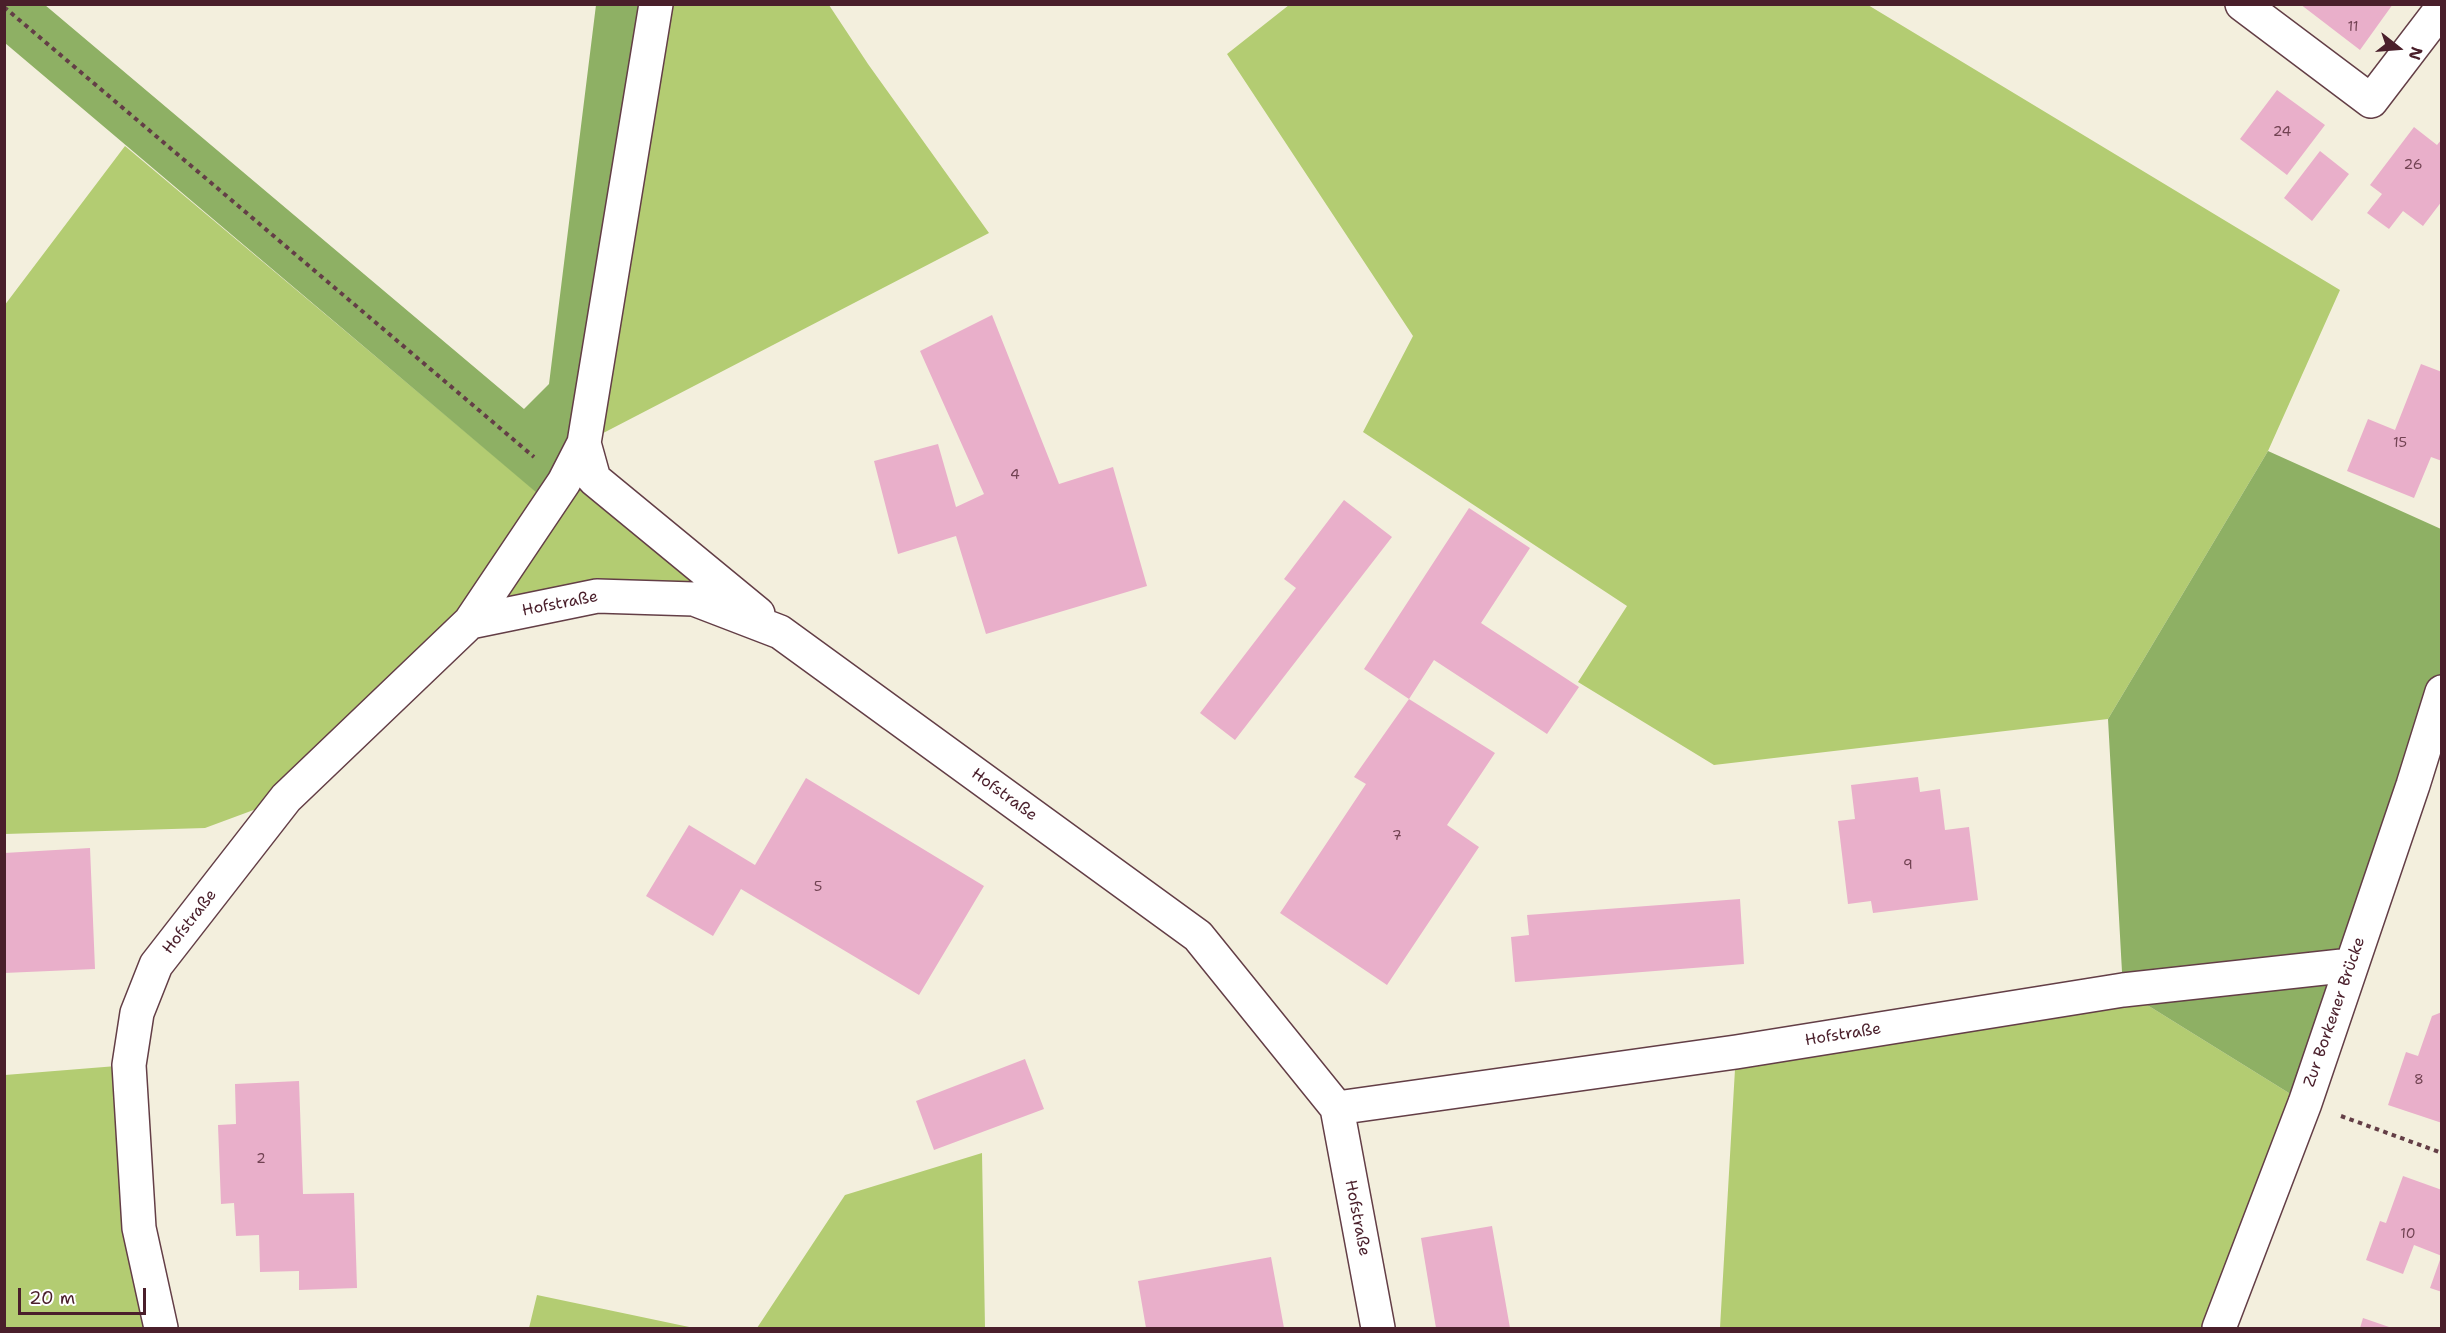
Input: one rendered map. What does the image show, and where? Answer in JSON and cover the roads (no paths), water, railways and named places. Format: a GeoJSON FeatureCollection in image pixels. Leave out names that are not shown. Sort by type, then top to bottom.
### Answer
{"type":"FeatureCollection","features":[{"type":"Feature","properties":{"kind":"street"},"geometry":{"type":"LineString","coordinates":[[470,622],[564,482],[584,443],[656,4]]}},
{"type":"Feature","properties":{"kind":"street"},"geometry":{"type":"LineString","coordinates":[[2242,4],[2371,101],[2442,8]]}},
{"type":"Feature","properties":{"kind":"street"},"geometry":{"type":"LineString","coordinates":[[584,443],[594,479],[780,632]]}},
{"type":"Feature","properties":{"kind":"street","name":"Hofstraße"},"geometry":{"type":"LineString","coordinates":[[161,1329],[140,1228],[129,1065],[137,1013],[156,965],[286,798],[470,622],[597,596],[694,598],[780,632],[1198,936],[1337,1108],[1378,1329]]}},
{"type":"Feature","properties":{"kind":"street","name":"Zur Borkener Brücke"},"geometry":{"type":"LineString","coordinates":[[2219,1329],[2305,1103],[2413,785],[2442,692]]}},
{"type":"Feature","properties":{"kind":"street","name":"Hofstraße"},"geometry":{"type":"LineString","coordinates":[[1337,1108],[1736,1052],[2122,990],[2351,965]]}}]}
